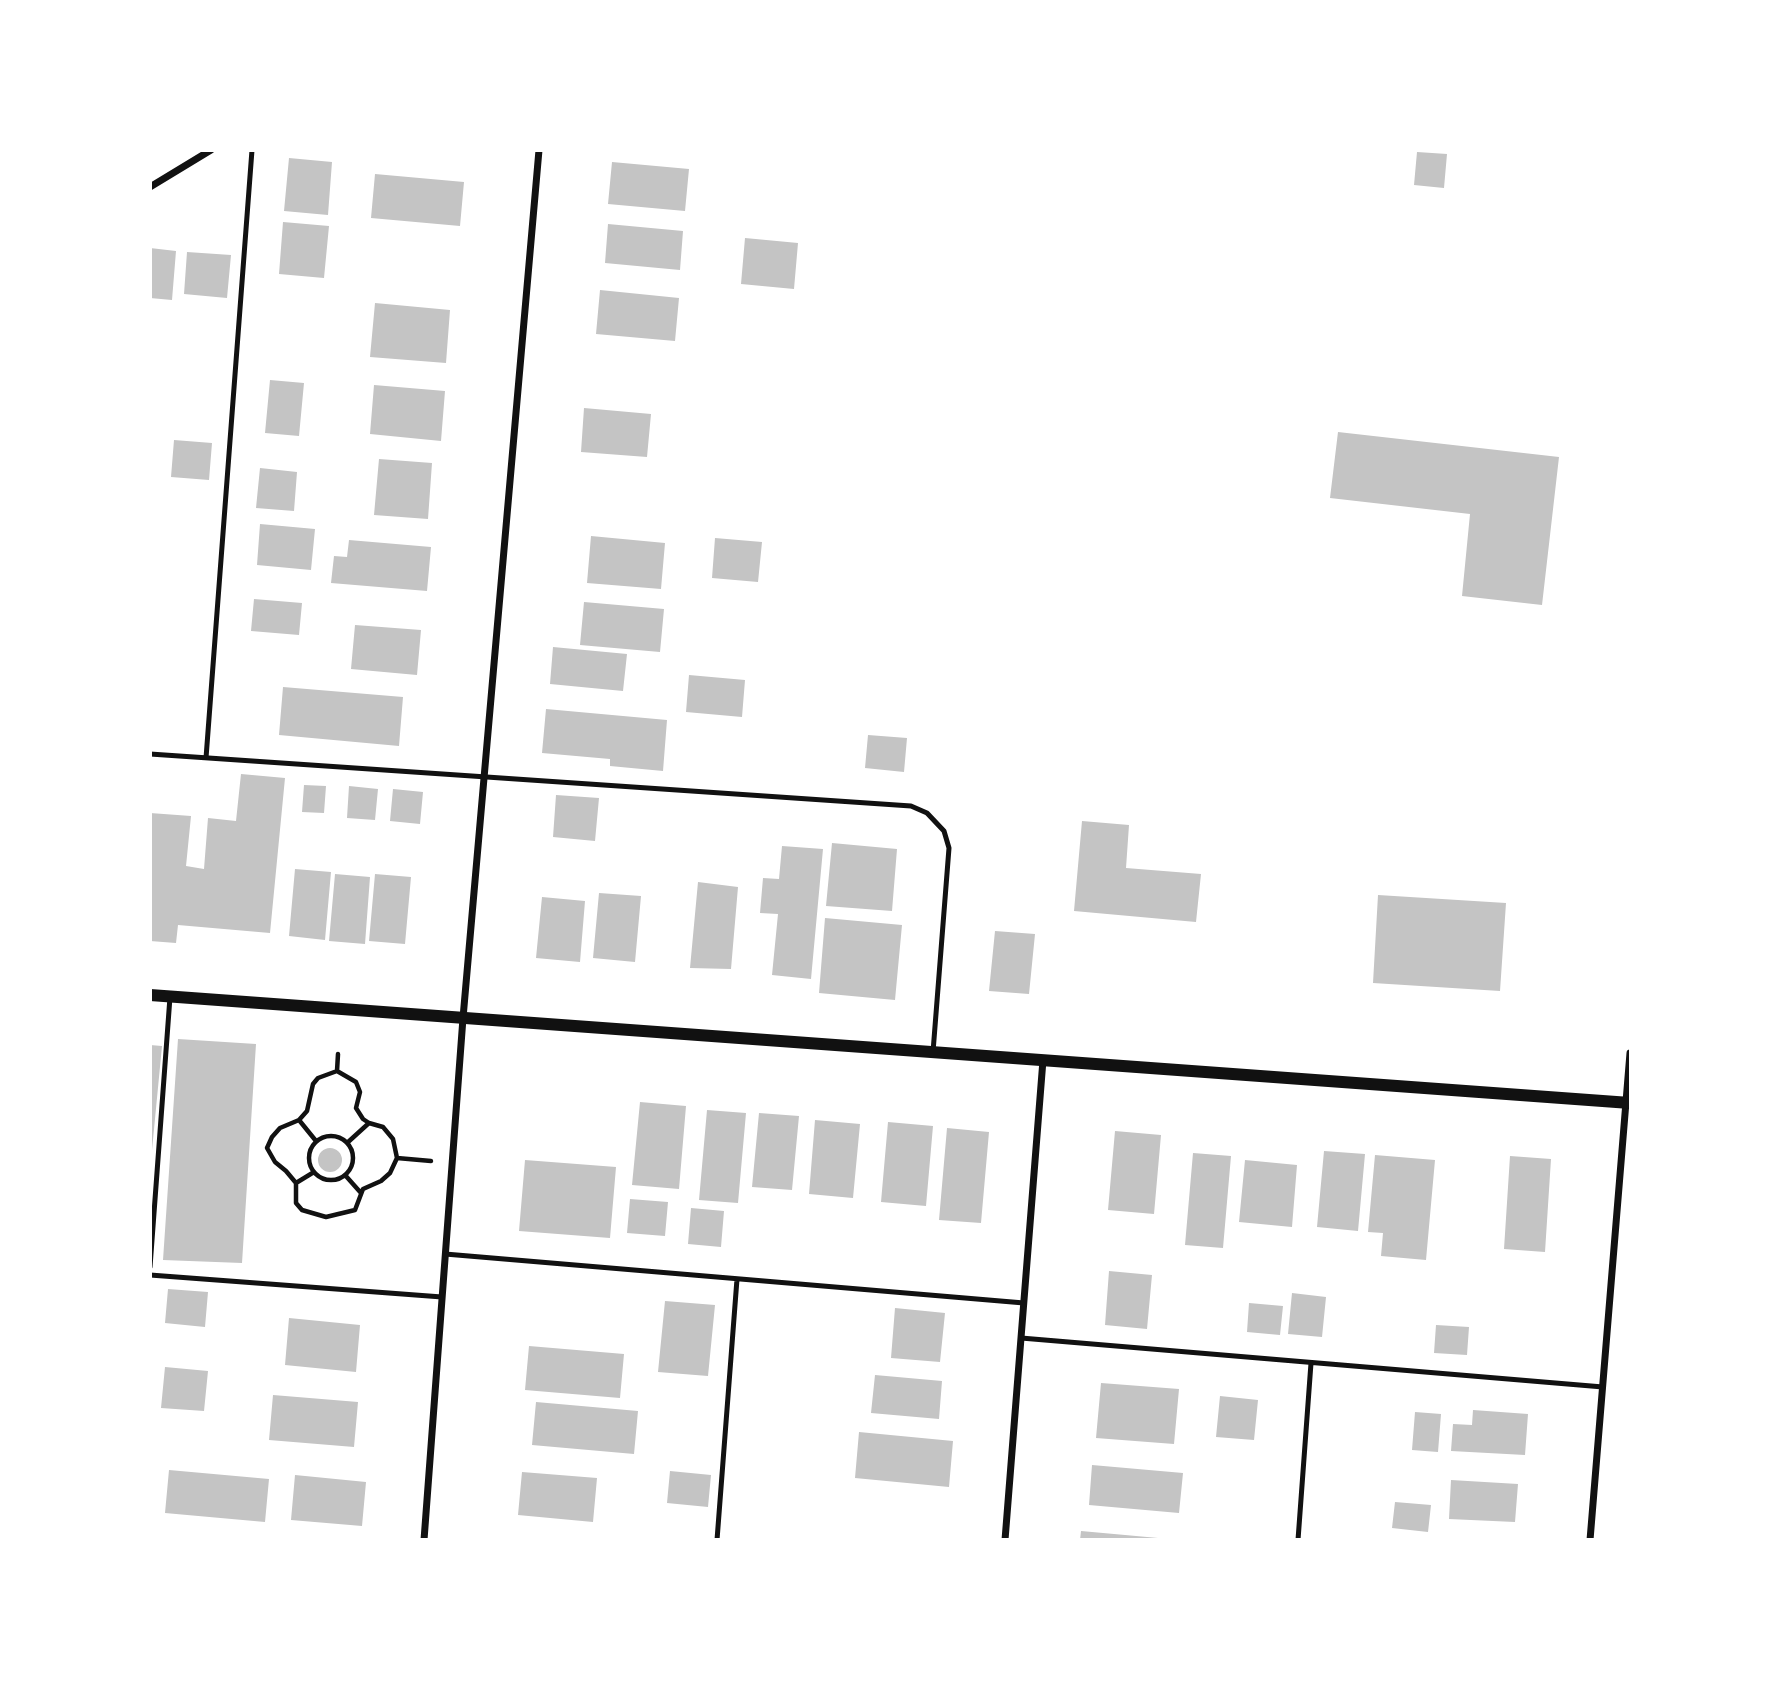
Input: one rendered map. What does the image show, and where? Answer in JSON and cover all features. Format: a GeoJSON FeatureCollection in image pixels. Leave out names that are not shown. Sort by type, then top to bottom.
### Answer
{"type":"FeatureCollection","features":[{"type":"Feature","properties":{"kind":"street"},"geometry":{"type":"LineString","coordinates":[[150,187],[211,150]]}},
{"type":"Feature","properties":{"kind":"street"},"geometry":{"type":"LineString","coordinates":[[424,1539],[463,1018],[539,150]]}},
{"type":"Feature","properties":{"kind":"street"},"geometry":{"type":"LineString","coordinates":[[150,995],[1628,1103]]}},
{"type":"Feature","properties":{"kind":"street"},"geometry":{"type":"LineString","coordinates":[[1590,1539],[1628,1103],[1630,1053]]}},
{"type":"Feature","properties":{"kind":"street"},"geometry":{"type":"LineString","coordinates":[[1005,1539],[1043,1060]]}},
{"type":"Feature","properties":{"kind":"lane"},"geometry":{"type":"LineString","coordinates":[[206,758],[252,150]]}},
{"type":"Feature","properties":{"kind":"lane"},"geometry":{"type":"LineString","coordinates":[[150,754],[911,806],[927,813],[944,831],[949,848],[933,1052]]}},
{"type":"Feature","properties":{"kind":"lane"},"geometry":{"type":"LineString","coordinates":[[150,1267],[170,997]]}},
{"type":"Feature","properties":{"kind":"lane"},"geometry":{"type":"LineString","coordinates":[[446,1254],[1024,1303]]}},
{"type":"Feature","properties":{"kind":"lane"},"geometry":{"type":"LineString","coordinates":[[150,1276],[442,1297]]}},
{"type":"Feature","properties":{"kind":"lane"},"geometry":{"type":"LineString","coordinates":[[717,1539],[737,1279]]}},
{"type":"Feature","properties":{"kind":"lane"},"geometry":{"type":"LineString","coordinates":[[1021,1338],[1603,1387]]}},
{"type":"Feature","properties":{"kind":"lane"},"geometry":{"type":"LineString","coordinates":[[1298,1539],[1311,1363]]}},
{"type":"Feature","properties":{"kind":"path"},"geometry":{"type":"LineString","coordinates":[[337,1071],[338,1054]]}},
{"type":"Feature","properties":{"kind":"path"},"geometry":{"type":"LineString","coordinates":[[337,1071],[356,1082],[360,1092],[356,1108],[369,1123],[383,1127],[393,1139],[397,1158],[390,1173],[381,1181],[363,1189],[355,1210],[326,1217],[302,1210],[296,1202],[296,1183],[275,1163],[267,1147],[280,1128],[299,1120],[307,1111],[313,1084],[318,1078],[337,1071]]}},
{"type":"Feature","properties":{"kind":"path"},"geometry":{"type":"LineString","coordinates":[[299,1120],[316,1141]]}},
{"type":"Feature","properties":{"kind":"path"},"geometry":{"type":"LineString","coordinates":[[347,1143],[369,1123]]}},
{"type":"Feature","properties":{"kind":"path"},"geometry":{"type":"LineString","coordinates":[[335,1136],[347,1143],[353,1156],[345,1175],[331,1180],[323,1179],[314,1172],[309,1162],[309,1154],[316,1141],[322,1137],[335,1136]]}},
{"type":"Feature","properties":{"kind":"path"},"geometry":{"type":"LineString","coordinates":[[397,1158],[431,1161]]}},
{"type":"Feature","properties":{"kind":"path"},"geometry":{"type":"LineString","coordinates":[[296,1183],[314,1172]]}},
{"type":"Feature","properties":{"kind":"path"},"geometry":{"type":"LineString","coordinates":[[345,1175],[361,1193]]}},
{"type":"Feature","properties":{"kind":"building"},"geometry":{"type":"Polygon","coordinates":[[[1417,152],[1447,154],[1444,188],[1414,185],[1417,152]]]}},
{"type":"Feature","properties":{"kind":"building"},"geometry":{"type":"Polygon","coordinates":[[[289,158],[332,162],[328,215],[284,211],[289,158]]]}},
{"type":"Feature","properties":{"kind":"building"},"geometry":{"type":"Polygon","coordinates":[[[612,162],[689,169],[685,211],[608,204],[612,162]]]}},
{"type":"Feature","properties":{"kind":"building"},"geometry":{"type":"Polygon","coordinates":[[[375,174],[464,182],[460,226],[371,218],[375,174]]]}},
{"type":"Feature","properties":{"kind":"building"},"geometry":{"type":"Polygon","coordinates":[[[283,222],[329,226],[324,278],[279,274],[283,222]]]}},
{"type":"Feature","properties":{"kind":"building"},"geometry":{"type":"Polygon","coordinates":[[[608,224],[683,231],[680,270],[605,263],[608,224]]]}},
{"type":"Feature","properties":{"kind":"building"},"geometry":{"type":"Polygon","coordinates":[[[745,238],[798,243],[794,289],[741,284],[745,238]]]}},
{"type":"Feature","properties":{"kind":"building"},"geometry":{"type":"Polygon","coordinates":[[[150,248],[176,251],[172,300],[150,298],[150,248]]]}},
{"type":"Feature","properties":{"kind":"building"},"geometry":{"type":"Polygon","coordinates":[[[187,252],[231,255],[227,298],[184,294],[187,252]]]}},
{"type":"Feature","properties":{"kind":"building"},"geometry":{"type":"Polygon","coordinates":[[[600,290],[679,298],[675,341],[596,334],[600,290]]]}},
{"type":"Feature","properties":{"kind":"building"},"geometry":{"type":"Polygon","coordinates":[[[375,303],[450,310],[446,363],[370,357],[375,303]]]}},
{"type":"Feature","properties":{"kind":"building"},"geometry":{"type":"Polygon","coordinates":[[[270,380],[304,383],[299,436],[265,433],[270,380]]]}},
{"type":"Feature","properties":{"kind":"building"},"geometry":{"type":"Polygon","coordinates":[[[374,385],[445,391],[441,441],[370,434],[374,385]]]}},
{"type":"Feature","properties":{"kind":"building"},"geometry":{"type":"Polygon","coordinates":[[[584,408],[651,414],[647,457],[581,452],[584,408]]]}},
{"type":"Feature","properties":{"kind":"building"},"geometry":{"type":"Polygon","coordinates":[[[1338,432],[1559,457],[1542,605],[1462,596],[1470,514],[1330,498],[1338,432]]]}},
{"type":"Feature","properties":{"kind":"building"},"geometry":{"type":"Polygon","coordinates":[[[174,440],[212,443],[209,480],[171,477],[174,440]]]}},
{"type":"Feature","properties":{"kind":"building"},"geometry":{"type":"Polygon","coordinates":[[[379,459],[432,463],[428,519],[374,515],[379,459]]]}},
{"type":"Feature","properties":{"kind":"building"},"geometry":{"type":"Polygon","coordinates":[[[260,468],[297,472],[294,511],[256,508],[260,468]]]}},
{"type":"Feature","properties":{"kind":"building"},"geometry":{"type":"Polygon","coordinates":[[[260,524],[315,529],[311,570],[257,565],[260,524]]]}},
{"type":"Feature","properties":{"kind":"building"},"geometry":{"type":"Polygon","coordinates":[[[591,536],[665,543],[661,589],[587,583],[591,536]]]}},
{"type":"Feature","properties":{"kind":"building"},"geometry":{"type":"Polygon","coordinates":[[[715,538],[762,542],[758,582],[712,578],[715,538]]]}},
{"type":"Feature","properties":{"kind":"building"},"geometry":{"type":"Polygon","coordinates":[[[349,540],[431,547],[427,591],[331,583],[334,556],[347,557],[349,540]]]}},
{"type":"Feature","properties":{"kind":"building"},"geometry":{"type":"Polygon","coordinates":[[[254,599],[302,603],[299,635],[251,631],[254,599]]]}},
{"type":"Feature","properties":{"kind":"building"},"geometry":{"type":"Polygon","coordinates":[[[584,602],[664,609],[660,652],[580,645],[584,602]]]}},
{"type":"Feature","properties":{"kind":"building"},"geometry":{"type":"Polygon","coordinates":[[[355,625],[421,630],[417,675],[351,669],[355,625]]]}},
{"type":"Feature","properties":{"kind":"building"},"geometry":{"type":"Polygon","coordinates":[[[553,647],[627,654],[623,691],[550,684],[553,647]]]}},
{"type":"Feature","properties":{"kind":"building"},"geometry":{"type":"Polygon","coordinates":[[[689,675],[745,680],[742,717],[686,712],[689,675]]]}},
{"type":"Feature","properties":{"kind":"building"},"geometry":{"type":"Polygon","coordinates":[[[283,687],[403,697],[399,746],[279,735],[283,687]]]}},
{"type":"Feature","properties":{"kind":"building"},"geometry":{"type":"Polygon","coordinates":[[[546,709],[667,720],[663,771],[610,766],[610,759],[542,753],[546,709]]]}},
{"type":"Feature","properties":{"kind":"building"},"geometry":{"type":"Polygon","coordinates":[[[868,735],[907,738],[904,772],[865,768],[868,735]]]}},
{"type":"Feature","properties":{"kind":"building"},"geometry":{"type":"Polygon","coordinates":[[[241,774],[285,778],[270,933],[178,925],[176,943],[150,941],[150,813],[191,816],[186,866],[204,869],[208,818],[236,821],[241,774]]]}},
{"type":"Feature","properties":{"kind":"building"},"geometry":{"type":"Polygon","coordinates":[[[304,785],[326,786],[324,813],[302,812],[304,785]]]}},
{"type":"Feature","properties":{"kind":"building"},"geometry":{"type":"Polygon","coordinates":[[[349,786],[378,789],[375,820],[347,818],[349,786]]]}},
{"type":"Feature","properties":{"kind":"building"},"geometry":{"type":"Polygon","coordinates":[[[393,789],[423,792],[420,824],[390,821],[393,789]]]}},
{"type":"Feature","properties":{"kind":"building"},"geometry":{"type":"Polygon","coordinates":[[[556,795],[599,798],[595,841],[553,837],[556,795]]]}},
{"type":"Feature","properties":{"kind":"building"},"geometry":{"type":"Polygon","coordinates":[[[1082,821],[1129,825],[1126,868],[1201,874],[1196,922],[1074,911],[1082,821]]]}},
{"type":"Feature","properties":{"kind":"building"},"geometry":{"type":"Polygon","coordinates":[[[832,843],[897,849],[892,911],[826,906],[832,843]]]}},
{"type":"Feature","properties":{"kind":"building"},"geometry":{"type":"Polygon","coordinates":[[[782,846],[823,849],[811,979],[772,975],[778,914],[760,913],[763,878],[779,879],[782,846]]]}},
{"type":"Feature","properties":{"kind":"building"},"geometry":{"type":"Polygon","coordinates":[[[295,869],[331,872],[325,940],[289,936],[295,869]]]}},
{"type":"Feature","properties":{"kind":"building"},"geometry":{"type":"Polygon","coordinates":[[[335,874],[370,877],[365,944],[329,941],[335,874]]]}},
{"type":"Feature","properties":{"kind":"building"},"geometry":{"type":"Polygon","coordinates":[[[375,874],[411,877],[405,944],[369,941],[375,874]]]}},
{"type":"Feature","properties":{"kind":"building"},"geometry":{"type":"Polygon","coordinates":[[[698,882],[738,887],[731,969],[690,968],[698,882]]]}},
{"type":"Feature","properties":{"kind":"building"},"geometry":{"type":"Polygon","coordinates":[[[599,893],[641,896],[635,962],[593,958],[599,893]]]}},
{"type":"Feature","properties":{"kind":"building"},"geometry":{"type":"Polygon","coordinates":[[[1378,895],[1506,903],[1500,991],[1373,983],[1378,895]]]}},
{"type":"Feature","properties":{"kind":"building"},"geometry":{"type":"Polygon","coordinates":[[[542,897],[585,901],[580,962],[536,958],[542,897]]]}},
{"type":"Feature","properties":{"kind":"building"},"geometry":{"type":"Polygon","coordinates":[[[825,918],[902,925],[895,1000],[819,993],[825,918]]]}},
{"type":"Feature","properties":{"kind":"building"},"geometry":{"type":"Polygon","coordinates":[[[995,931],[1035,934],[1029,994],[989,991],[995,931]]]}},
{"type":"Feature","properties":{"kind":"building"},"geometry":{"type":"Polygon","coordinates":[[[178,1039],[256,1044],[242,1263],[163,1260],[178,1039]]]}},
{"type":"Feature","properties":{"kind":"building"},"geometry":{"type":"Polygon","coordinates":[[[150,1045],[162,1046],[152,1150],[150,1150],[150,1045]]]}},
{"type":"Feature","properties":{"kind":"building"},"geometry":{"type":"Polygon","coordinates":[[[640,1102],[686,1106],[679,1189],[632,1185],[640,1102]]]}},
{"type":"Feature","properties":{"kind":"building"},"geometry":{"type":"Polygon","coordinates":[[[707,1110],[746,1113],[738,1203],[699,1200],[707,1110]]]}},
{"type":"Feature","properties":{"kind":"building"},"geometry":{"type":"Polygon","coordinates":[[[759,1113],[799,1116],[792,1190],[752,1187],[759,1113]]]}},
{"type":"Feature","properties":{"kind":"building"},"geometry":{"type":"Polygon","coordinates":[[[815,1120],[860,1124],[853,1198],[809,1194],[815,1120]]]}},
{"type":"Feature","properties":{"kind":"building"},"geometry":{"type":"Polygon","coordinates":[[[888,1122],[933,1126],[926,1206],[881,1202],[888,1122]]]}},
{"type":"Feature","properties":{"kind":"building"},"geometry":{"type":"Polygon","coordinates":[[[947,1128],[989,1132],[981,1223],[939,1220],[947,1128]]]}},
{"type":"Feature","properties":{"kind":"building"},"geometry":{"type":"Polygon","coordinates":[[[1115,1131],[1161,1135],[1154,1214],[1108,1210],[1115,1131]]]}},
{"type":"Feature","properties":{"kind":"building"},"geometry":{"type":"Polygon","coordinates":[[[330,1148],[338,1152],[342,1160],[338,1168],[330,1172],[322,1168],[318,1160],[322,1152],[330,1148]]]}},
{"type":"Feature","properties":{"kind":"building"},"geometry":{"type":"Polygon","coordinates":[[[1324,1151],[1365,1154],[1358,1231],[1317,1227],[1324,1151]]]}},
{"type":"Feature","properties":{"kind":"building"},"geometry":{"type":"Polygon","coordinates":[[[1193,1153],[1231,1156],[1223,1248],[1185,1245],[1193,1153]]]}},
{"type":"Feature","properties":{"kind":"building"},"geometry":{"type":"Polygon","coordinates":[[[1375,1155],[1435,1160],[1426,1260],[1381,1256],[1383,1233],[1368,1232],[1375,1155]]]}},
{"type":"Feature","properties":{"kind":"building"},"geometry":{"type":"Polygon","coordinates":[[[1510,1156],[1551,1159],[1545,1252],[1504,1249],[1510,1156]]]}},
{"type":"Feature","properties":{"kind":"building"},"geometry":{"type":"Polygon","coordinates":[[[525,1160],[616,1167],[610,1238],[519,1231],[525,1160]]]}},
{"type":"Feature","properties":{"kind":"building"},"geometry":{"type":"Polygon","coordinates":[[[1245,1160],[1297,1165],[1292,1227],[1239,1222],[1245,1160]]]}},
{"type":"Feature","properties":{"kind":"building"},"geometry":{"type":"Polygon","coordinates":[[[630,1199],[668,1202],[665,1236],[627,1233],[630,1199]]]}},
{"type":"Feature","properties":{"kind":"building"},"geometry":{"type":"Polygon","coordinates":[[[691,1208],[724,1211],[721,1247],[688,1244],[691,1208]]]}},
{"type":"Feature","properties":{"kind":"building"},"geometry":{"type":"Polygon","coordinates":[[[1109,1271],[1152,1275],[1147,1329],[1105,1325],[1109,1271]]]}},
{"type":"Feature","properties":{"kind":"building"},"geometry":{"type":"Polygon","coordinates":[[[168,1289],[208,1292],[205,1327],[165,1323],[168,1289]]]}},
{"type":"Feature","properties":{"kind":"building"},"geometry":{"type":"Polygon","coordinates":[[[1292,1293],[1326,1297],[1322,1337],[1288,1334],[1292,1293]]]}},
{"type":"Feature","properties":{"kind":"building"},"geometry":{"type":"Polygon","coordinates":[[[665,1301],[715,1305],[708,1376],[658,1372],[665,1301]]]}},
{"type":"Feature","properties":{"kind":"building"},"geometry":{"type":"Polygon","coordinates":[[[1249,1303],[1283,1306],[1280,1335],[1247,1332],[1249,1303]]]}},
{"type":"Feature","properties":{"kind":"building"},"geometry":{"type":"Polygon","coordinates":[[[895,1308],[945,1313],[940,1362],[891,1358],[895,1308]]]}},
{"type":"Feature","properties":{"kind":"building"},"geometry":{"type":"Polygon","coordinates":[[[289,1318],[360,1325],[356,1372],[285,1365],[289,1318]]]}},
{"type":"Feature","properties":{"kind":"building"},"geometry":{"type":"Polygon","coordinates":[[[1436,1325],[1469,1327],[1467,1355],[1434,1353],[1436,1325]]]}},
{"type":"Feature","properties":{"kind":"building"},"geometry":{"type":"Polygon","coordinates":[[[529,1346],[624,1354],[620,1398],[525,1390],[529,1346]]]}},
{"type":"Feature","properties":{"kind":"building"},"geometry":{"type":"Polygon","coordinates":[[[165,1367],[208,1371],[204,1411],[161,1408],[165,1367]]]}},
{"type":"Feature","properties":{"kind":"building"},"geometry":{"type":"Polygon","coordinates":[[[875,1375],[942,1381],[939,1419],[871,1413],[875,1375]]]}},
{"type":"Feature","properties":{"kind":"building"},"geometry":{"type":"Polygon","coordinates":[[[1101,1383],[1179,1389],[1174,1444],[1096,1438],[1101,1383]]]}},
{"type":"Feature","properties":{"kind":"building"},"geometry":{"type":"Polygon","coordinates":[[[273,1395],[358,1402],[354,1447],[269,1440],[273,1395]]]}},
{"type":"Feature","properties":{"kind":"building"},"geometry":{"type":"Polygon","coordinates":[[[1220,1396],[1258,1400],[1254,1440],[1216,1437],[1220,1396]]]}},
{"type":"Feature","properties":{"kind":"building"},"geometry":{"type":"Polygon","coordinates":[[[536,1402],[638,1411],[634,1454],[532,1445],[536,1402]]]}},
{"type":"Feature","properties":{"kind":"building"},"geometry":{"type":"Polygon","coordinates":[[[1473,1410],[1528,1414],[1525,1455],[1451,1451],[1453,1424],[1472,1425],[1473,1410]]]}},
{"type":"Feature","properties":{"kind":"building"},"geometry":{"type":"Polygon","coordinates":[[[1415,1412],[1441,1414],[1438,1452],[1412,1450],[1415,1412]]]}},
{"type":"Feature","properties":{"kind":"building"},"geometry":{"type":"Polygon","coordinates":[[[859,1432],[953,1441],[949,1487],[855,1478],[859,1432]]]}},
{"type":"Feature","properties":{"kind":"building"},"geometry":{"type":"Polygon","coordinates":[[[1092,1465],[1183,1473],[1179,1513],[1089,1505],[1092,1465]]]}},
{"type":"Feature","properties":{"kind":"building"},"geometry":{"type":"Polygon","coordinates":[[[169,1470],[269,1479],[265,1522],[165,1513],[169,1470]]]}},
{"type":"Feature","properties":{"kind":"building"},"geometry":{"type":"Polygon","coordinates":[[[670,1471],[711,1475],[708,1507],[667,1503],[670,1471]]]}},
{"type":"Feature","properties":{"kind":"building"},"geometry":{"type":"Polygon","coordinates":[[[522,1472],[597,1478],[593,1522],[518,1515],[522,1472]]]}},
{"type":"Feature","properties":{"kind":"building"},"geometry":{"type":"Polygon","coordinates":[[[295,1475],[366,1482],[362,1526],[291,1520],[295,1475]]]}},
{"type":"Feature","properties":{"kind":"building"},"geometry":{"type":"Polygon","coordinates":[[[1451,1480],[1518,1484],[1515,1522],[1449,1519],[1451,1480]]]}},
{"type":"Feature","properties":{"kind":"building"},"geometry":{"type":"Polygon","coordinates":[[[1395,1502],[1431,1505],[1428,1532],[1392,1528],[1395,1502]]]}},
{"type":"Feature","properties":{"kind":"building"},"geometry":{"type":"Polygon","coordinates":[[[1081,1531],[1158,1538],[1158,1540],[1080,1540],[1081,1531]]]}}]}
